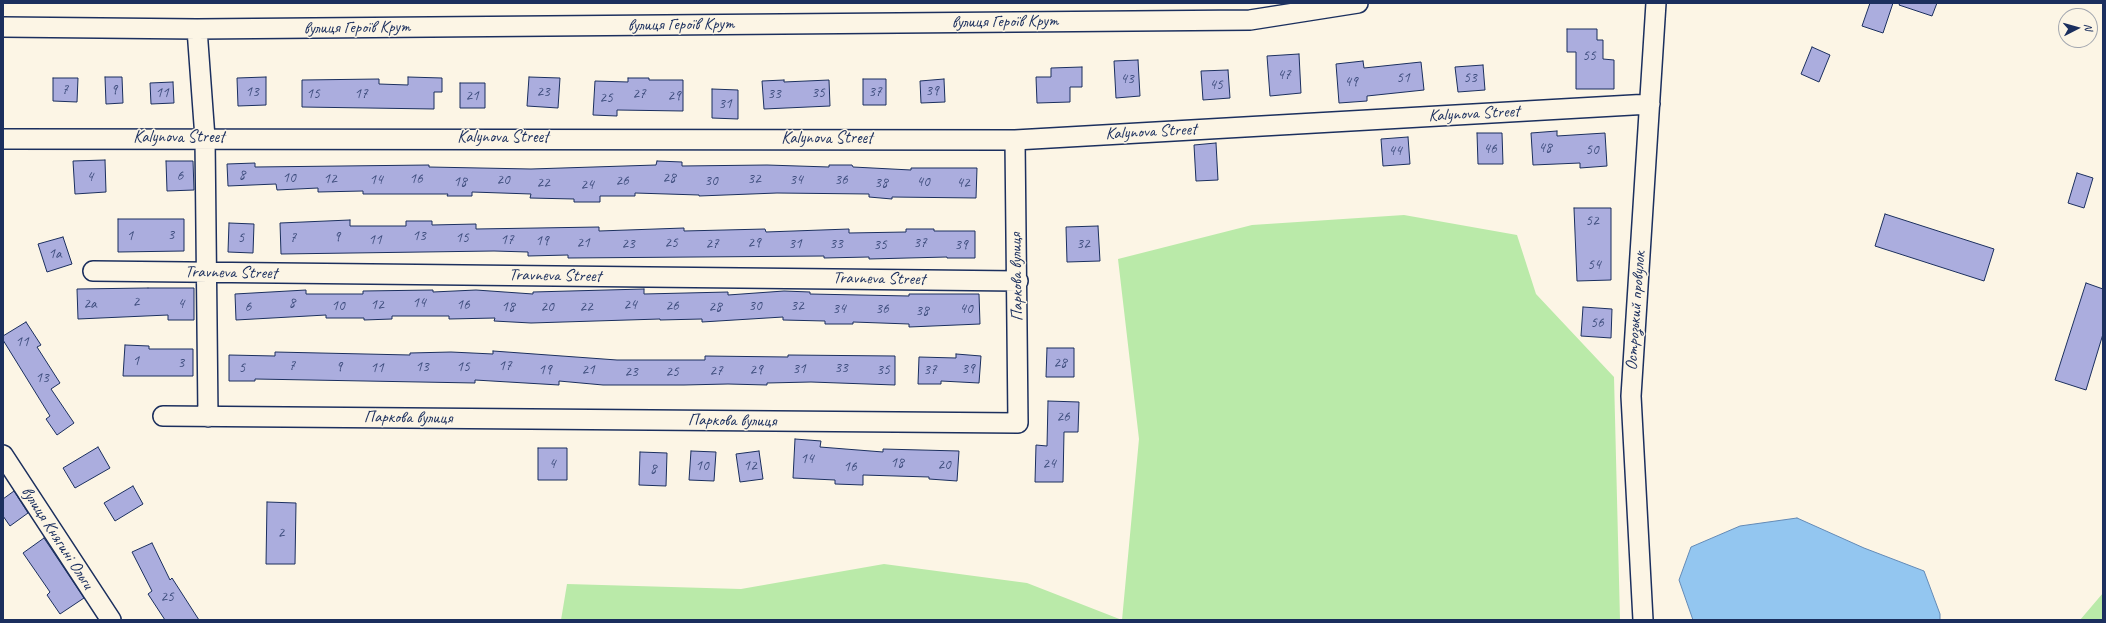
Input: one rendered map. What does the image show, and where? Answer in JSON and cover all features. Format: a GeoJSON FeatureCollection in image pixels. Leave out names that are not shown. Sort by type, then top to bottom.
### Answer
{"type":"FeatureCollection","features":[{"type":"Feature","properties":{"kind":"street","name":"вулиця Героїв Крут"},"geometry":{"type":"LineString","coordinates":[[3,26],[197,29],[1250,20],[1358,3]]}},
{"type":"Feature","properties":{"kind":"street","name":"Острозький провулок"},"geometry":{"type":"LineString","coordinates":[[1643,620],[1631,396],[1656,3]]}},
{"type":"Feature","properties":{"kind":"street"},"geometry":{"type":"LineString","coordinates":[[197,29],[205,138],[208,416]]}},
{"type":"Feature","properties":{"kind":"street","name":"Kalynova Street"},"geometry":{"type":"LineString","coordinates":[[3,139],[1016,140],[1650,104]]}},
{"type":"Feature","properties":{"kind":"street","name":"Паркова вулиця"},"geometry":{"type":"LineString","coordinates":[[163,416],[1018,423],[1016,140]]}},
{"type":"Feature","properties":{"kind":"street","name":"Travneva Street"},"geometry":{"type":"LineString","coordinates":[[93,271],[1018,281]]}},
{"type":"Feature","properties":{"kind":"street","name":"вулиця Княгині Ольги"},"geometry":{"type":"LineString","coordinates":[[3,455],[111,620]]}},
{"type":"Feature","properties":{"kind":"green space"},"geometry":{"type":"Polygon","coordinates":[[[1404,215],[1517,235],[1536,294],[1614,377],[1620,620],[1122,620],[1139,439],[1118,259],[1252,225],[1404,215]]]}},
{"type":"Feature","properties":{"kind":"green space"},"geometry":{"type":"Polygon","coordinates":[[[884,564],[1027,583],[1122,620],[561,620],[567,584],[741,589],[884,564]]]}},
{"type":"Feature","properties":{"kind":"green space"},"geometry":{"type":"Polygon","coordinates":[[[2103,593],[2103,620],[2080,620],[2103,593]]]}},
{"type":"Feature","properties":{"kind":"water"},"geometry":{"type":"Polygon","coordinates":[[[1797,518],[1864,548],[1924,571],[1940,614],[1940,620],[1693,620],[1679,580],[1691,547],[1740,526],[1797,518]]]}},
{"type":"Feature","properties":{"kind":"building"},"geometry":{"type":"Polygon","coordinates":[[[1870,3],[1893,3],[1883,33],[1862,26],[1870,3]]]}},
{"type":"Feature","properties":{"kind":"building"},"geometry":{"type":"Polygon","coordinates":[[[1900,3],[1937,3],[1932,16],[1899,5],[1900,3]]]}},
{"type":"Feature","properties":{"kind":"building"},"geometry":{"type":"Polygon","coordinates":[[[1567,29],[1597,29],[1597,40],[1603,40],[1603,59],[1614,60],[1614,89],[1576,89],[1576,52],[1567,52],[1567,29]]]}},
{"type":"Feature","properties":{"kind":"building"},"geometry":{"type":"Polygon","coordinates":[[[1812,47],[1830,55],[1819,82],[1801,74],[1812,47]]]}},
{"type":"Feature","properties":{"kind":"building"},"geometry":{"type":"Polygon","coordinates":[[[1299,54],[1301,93],[1270,96],[1267,56],[1299,54]]]}},
{"type":"Feature","properties":{"kind":"building"},"geometry":{"type":"Polygon","coordinates":[[[1138,60],[1140,96],[1116,98],[1114,61],[1138,60]]]}},
{"type":"Feature","properties":{"kind":"building"},"geometry":{"type":"Polygon","coordinates":[[[1363,61],[1364,68],[1421,62],[1424,90],[1367,96],[1367,101],[1339,103],[1336,64],[1363,61]]]}},
{"type":"Feature","properties":{"kind":"building"},"geometry":{"type":"Polygon","coordinates":[[[1483,65],[1485,90],[1458,92],[1455,67],[1483,65]]]}},
{"type":"Feature","properties":{"kind":"building"},"geometry":{"type":"Polygon","coordinates":[[[1082,67],[1082,87],[1070,87],[1070,102],[1037,103],[1036,77],[1051,77],[1051,68],[1082,67]]]}},
{"type":"Feature","properties":{"kind":"building"},"geometry":{"type":"Polygon","coordinates":[[[1228,70],[1230,98],[1203,100],[1201,71],[1228,70]]]}},
{"type":"Feature","properties":{"kind":"building"},"geometry":{"type":"Polygon","coordinates":[[[105,77],[122,77],[123,103],[106,104],[105,77]]]}},
{"type":"Feature","properties":{"kind":"building"},"geometry":{"type":"Polygon","coordinates":[[[266,77],[266,105],[238,106],[237,78],[266,77]]]}},
{"type":"Feature","properties":{"kind":"building"},"geometry":{"type":"Polygon","coordinates":[[[408,77],[442,78],[442,92],[434,92],[434,109],[302,107],[302,80],[379,79],[379,84],[408,85],[408,77]]]}},
{"type":"Feature","properties":{"kind":"building"},"geometry":{"type":"Polygon","coordinates":[[[529,77],[560,78],[558,108],[527,106],[529,77]]]}},
{"type":"Feature","properties":{"kind":"building"},"geometry":{"type":"Polygon","coordinates":[[[53,78],[78,78],[77,102],[53,101],[53,78]]]}},
{"type":"Feature","properties":{"kind":"building"},"geometry":{"type":"Polygon","coordinates":[[[628,78],[649,78],[649,80],[683,80],[683,111],[617,110],[617,116],[593,115],[595,81],[628,82],[628,78]]]}},
{"type":"Feature","properties":{"kind":"building"},"geometry":{"type":"Polygon","coordinates":[[[863,79],[886,79],[886,105],[863,105],[863,79]]]}},
{"type":"Feature","properties":{"kind":"building"},"geometry":{"type":"Polygon","coordinates":[[[944,79],[945,102],[921,103],[920,81],[944,79]]]}},
{"type":"Feature","properties":{"kind":"building"},"geometry":{"type":"Polygon","coordinates":[[[784,80],[784,82],[829,80],[830,106],[764,109],[762,81],[784,80]]]}},
{"type":"Feature","properties":{"kind":"building"},"geometry":{"type":"Polygon","coordinates":[[[173,82],[174,103],[151,104],[150,83],[173,82]]]}},
{"type":"Feature","properties":{"kind":"building"},"geometry":{"type":"Polygon","coordinates":[[[460,83],[485,83],[485,108],[460,108],[460,83]]]}},
{"type":"Feature","properties":{"kind":"building"},"geometry":{"type":"Polygon","coordinates":[[[712,89],[738,90],[738,119],[712,118],[712,89]]]}},
{"type":"Feature","properties":{"kind":"building"},"geometry":{"type":"Polygon","coordinates":[[[1557,131],[1557,136],[1605,133],[1607,166],[1580,168],[1580,163],[1533,165],[1531,133],[1557,131]]]}},
{"type":"Feature","properties":{"kind":"building"},"geometry":{"type":"Polygon","coordinates":[[[1477,133],[1502,133],[1503,164],[1478,164],[1477,133]]]}},
{"type":"Feature","properties":{"kind":"building"},"geometry":{"type":"Polygon","coordinates":[[[1408,137],[1410,164],[1383,166],[1381,139],[1408,137]]]}},
{"type":"Feature","properties":{"kind":"building"},"geometry":{"type":"Polygon","coordinates":[[[1216,143],[1218,180],[1196,181],[1194,145],[1216,143]]]}},
{"type":"Feature","properties":{"kind":"building"},"geometry":{"type":"Polygon","coordinates":[[[105,160],[106,192],[75,194],[73,161],[105,160]]]}},
{"type":"Feature","properties":{"kind":"building"},"geometry":{"type":"Polygon","coordinates":[[[166,161],[193,161],[194,190],[167,191],[166,161]]]}},
{"type":"Feature","properties":{"kind":"building"},"geometry":{"type":"Polygon","coordinates":[[[657,161],[682,162],[682,166],[767,165],[829,167],[829,165],[852,165],[853,167],[911,170],[911,168],[977,168],[976,198],[892,197],[892,199],[869,197],[869,194],[777,193],[699,196],[635,193],[635,196],[600,196],[600,202],[574,202],[574,199],[530,198],[531,194],[472,192],[472,196],[447,196],[448,194],[363,194],[363,191],[318,192],[318,188],[277,190],[276,184],[228,186],[227,164],[255,163],[255,167],[429,165],[429,167],[531,169],[656,165],[657,161]]]}},
{"type":"Feature","properties":{"kind":"building"},"geometry":{"type":"Polygon","coordinates":[[[2077,173],[2093,178],[2084,208],[2068,203],[2077,173]]]}},
{"type":"Feature","properties":{"kind":"building"},"geometry":{"type":"Polygon","coordinates":[[[1574,208],[1611,208],[1611,280],[1577,281],[1574,208]]]}},
{"type":"Feature","properties":{"kind":"building"},"geometry":{"type":"Polygon","coordinates":[[[1885,214],[1994,249],[1984,281],[1875,246],[1885,214]]]}},
{"type":"Feature","properties":{"kind":"building"},"geometry":{"type":"Polygon","coordinates":[[[118,219],[184,219],[184,251],[118,252],[118,219]]]}},
{"type":"Feature","properties":{"kind":"building"},"geometry":{"type":"Polygon","coordinates":[[[350,220],[350,226],[406,226],[406,221],[432,221],[432,225],[476,224],[476,229],[599,227],[599,231],[684,228],[684,231],[765,229],[766,232],[849,229],[849,233],[906,232],[906,229],[975,231],[975,258],[947,257],[869,259],[869,257],[824,258],[824,256],[568,258],[568,255],[528,256],[528,252],[494,251],[281,254],[280,223],[350,220]]]}},
{"type":"Feature","properties":{"kind":"building"},"geometry":{"type":"Polygon","coordinates":[[[229,223],[254,224],[253,253],[228,252],[229,223]]]}},
{"type":"Feature","properties":{"kind":"building"},"geometry":{"type":"Polygon","coordinates":[[[1098,226],[1100,261],[1067,262],[1066,227],[1098,226]]]}},
{"type":"Feature","properties":{"kind":"building"},"geometry":{"type":"Polygon","coordinates":[[[63,237],[72,264],[47,272],[38,244],[63,237]]]}},
{"type":"Feature","properties":{"kind":"building"},"geometry":{"type":"Polygon","coordinates":[[[2086,283],[2103,289],[2103,334],[2086,390],[2055,380],[2086,283]]]}},
{"type":"Feature","properties":{"kind":"building"},"geometry":{"type":"Polygon","coordinates":[[[194,288],[194,320],[168,320],[168,315],[78,319],[77,289],[194,288]]]}},
{"type":"Feature","properties":{"kind":"building"},"geometry":{"type":"Polygon","coordinates":[[[644,289],[644,294],[728,292],[728,295],[784,291],[810,292],[810,294],[909,296],[909,294],[979,294],[980,324],[909,327],[909,324],[853,322],[853,324],[825,324],[825,321],[783,320],[783,317],[702,322],[702,319],[660,319],[531,323],[494,321],[495,318],[449,319],[449,316],[392,316],[392,319],[364,320],[364,318],[326,318],[326,315],[236,320],[235,294],[306,290],[306,294],[363,294],[363,291],[433,290],[433,292],[476,290],[533,294],[533,292],[644,289]]]}},
{"type":"Feature","properties":{"kind":"building"},"geometry":{"type":"Polygon","coordinates":[[[1583,307],[1612,309],[1611,338],[1581,336],[1583,307]]]}},
{"type":"Feature","properties":{"kind":"building"},"geometry":{"type":"Polygon","coordinates":[[[26,322],[41,345],[37,347],[60,383],[51,389],[74,423],[57,435],[46,419],[50,416],[3,340],[3,336],[26,322]]]}},
{"type":"Feature","properties":{"kind":"building"},"geometry":{"type":"Polygon","coordinates":[[[125,345],[149,346],[149,349],[193,349],[193,376],[123,376],[125,345]]]}},
{"type":"Feature","properties":{"kind":"building"},"geometry":{"type":"Polygon","coordinates":[[[1047,348],[1074,348],[1074,377],[1046,377],[1047,348]]]}},
{"type":"Feature","properties":{"kind":"building"},"geometry":{"type":"Polygon","coordinates":[[[493,351],[617,360],[705,360],[705,356],[895,356],[895,385],[811,382],[767,383],[767,385],[603,385],[559,381],[559,385],[475,380],[475,383],[255,379],[255,381],[229,381],[229,355],[275,356],[275,352],[410,355],[410,353],[451,352],[493,354],[493,351]]]}},
{"type":"Feature","properties":{"kind":"building"},"geometry":{"type":"Polygon","coordinates":[[[956,354],[981,356],[979,383],[941,381],[941,384],[918,384],[919,357],[956,358],[956,354]]]}},
{"type":"Feature","properties":{"kind":"building"},"geometry":{"type":"Polygon","coordinates":[[[1048,401],[1079,402],[1078,432],[1064,432],[1063,482],[1035,482],[1036,445],[1047,446],[1048,401]]]}},
{"type":"Feature","properties":{"kind":"building"},"geometry":{"type":"Polygon","coordinates":[[[795,439],[821,441],[820,447],[883,452],[883,449],[959,451],[957,481],[929,479],[929,477],[863,475],[863,485],[835,484],[835,480],[793,478],[795,439]]]}},
{"type":"Feature","properties":{"kind":"building"},"geometry":{"type":"Polygon","coordinates":[[[98,447],[110,468],[75,488],[63,468],[98,447]]]}},
{"type":"Feature","properties":{"kind":"building"},"geometry":{"type":"Polygon","coordinates":[[[538,448],[567,448],[567,480],[538,480],[538,448]]]}},
{"type":"Feature","properties":{"kind":"building"},"geometry":{"type":"Polygon","coordinates":[[[691,451],[716,452],[714,481],[689,480],[691,451]]]}},
{"type":"Feature","properties":{"kind":"building"},"geometry":{"type":"Polygon","coordinates":[[[759,451],[763,479],[740,482],[736,454],[759,451]]]}},
{"type":"Feature","properties":{"kind":"building"},"geometry":{"type":"Polygon","coordinates":[[[640,452],[667,453],[666,486],[639,485],[640,452]]]}},
{"type":"Feature","properties":{"kind":"building"},"geometry":{"type":"Polygon","coordinates":[[[133,486],[143,504],[115,521],[104,503],[133,486]]]}},
{"type":"Feature","properties":{"kind":"building"},"geometry":{"type":"Polygon","coordinates":[[[14,491],[28,513],[10,526],[3,516],[3,499],[14,491]]]}},
{"type":"Feature","properties":{"kind":"building"},"geometry":{"type":"Polygon","coordinates":[[[267,502],[296,503],[295,564],[266,564],[267,502]]]}},
{"type":"Feature","properties":{"kind":"building"},"geometry":{"type":"Polygon","coordinates":[[[44,538],[84,598],[60,614],[47,595],[50,592],[23,553],[44,538]]]}},
{"type":"Feature","properties":{"kind":"building"},"geometry":{"type":"Polygon","coordinates":[[[152,543],[170,580],[172,578],[199,620],[165,620],[148,594],[152,591],[132,552],[152,543]]]}}]}
